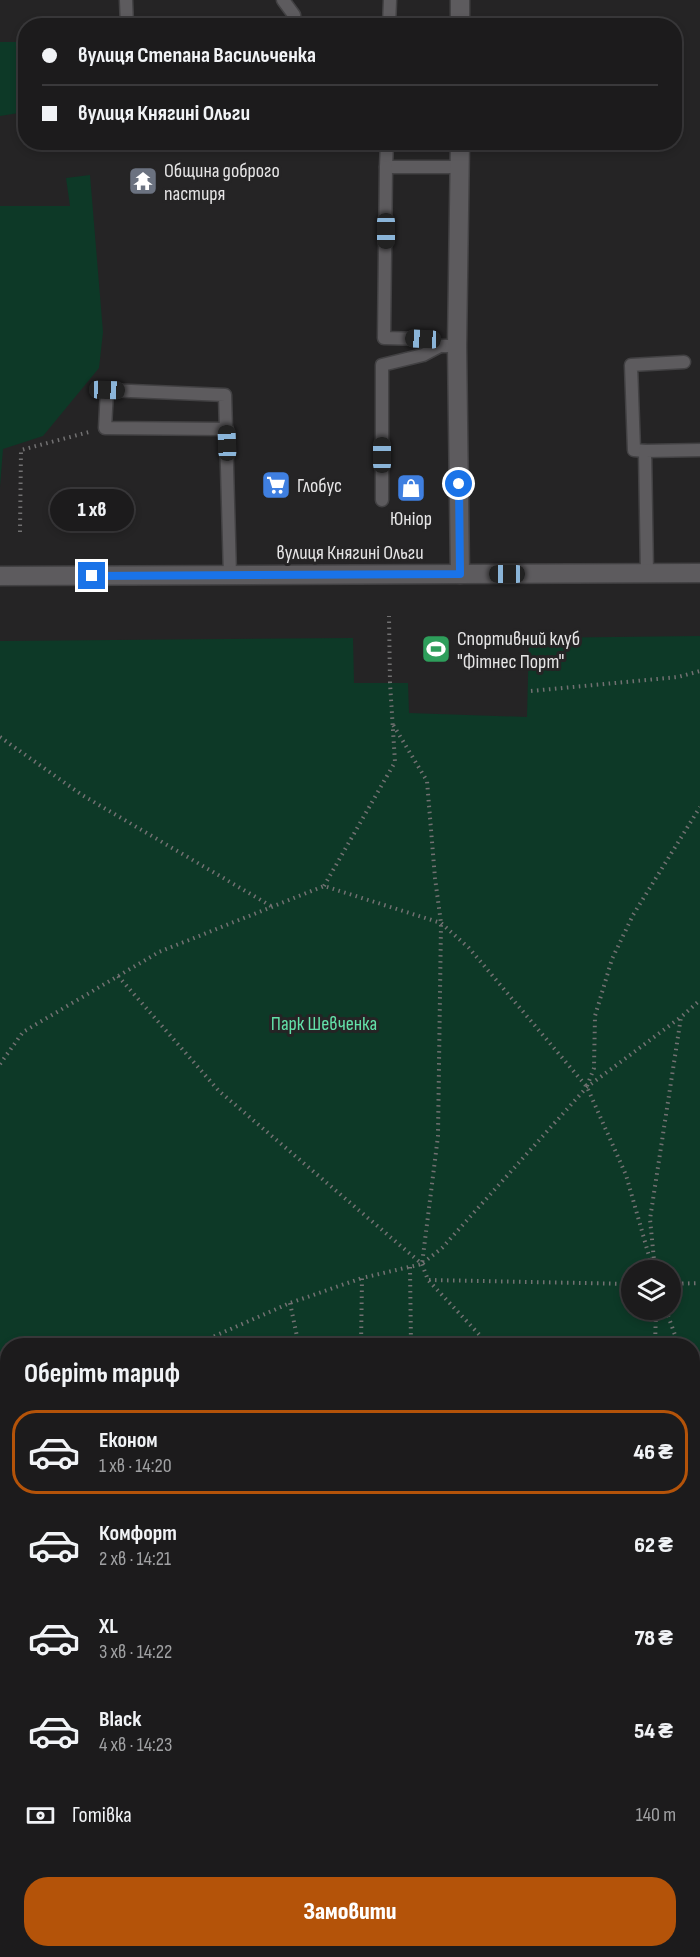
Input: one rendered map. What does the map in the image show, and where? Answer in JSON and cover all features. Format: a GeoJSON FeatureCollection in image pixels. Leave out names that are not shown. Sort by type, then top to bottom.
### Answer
{"type":"FeatureCollection","features":[{"type":"Feature","properties":{"kind":"street"},"geometry":{"type":"LineString","coordinates":[[460,0],[460,18]]}},
{"type":"Feature","properties":{"kind":"street"},"geometry":{"type":"LineString","coordinates":[[460,150],[449,346],[460,574]]}},
{"type":"Feature","properties":{"kind":"street","name":"вулиця Княгині Ольги"},"geometry":{"type":"LineString","coordinates":[[0,576],[700,573]]}},
{"type":"Feature","properties":{"kind":"lane"},"geometry":{"type":"LineString","coordinates":[[126,0],[127,18]]}},
{"type":"Feature","properties":{"kind":"lane"},"geometry":{"type":"LineString","coordinates":[[283,0],[294,18]]}},
{"type":"Feature","properties":{"kind":"lane"},"geometry":{"type":"LineString","coordinates":[[389,18],[390,0]]}},
{"type":"Feature","properties":{"kind":"lane"},"geometry":{"type":"LineString","coordinates":[[387,150],[384,338],[423,339],[449,346]]}},
{"type":"Feature","properties":{"kind":"lane"},"geometry":{"type":"LineString","coordinates":[[386,167],[460,167]]}},
{"type":"Feature","properties":{"kind":"lane"},"geometry":{"type":"LineString","coordinates":[[382,500],[382,365],[449,346]]}},
{"type":"Feature","properties":{"kind":"lane"},"geometry":{"type":"LineString","coordinates":[[684,363],[631,365],[634,450],[700,450]]}},
{"type":"Feature","properties":{"kind":"lane"},"geometry":{"type":"LineString","coordinates":[[227,429],[105,428],[107,390],[225,395],[227,429],[230,575]]}},
{"type":"Feature","properties":{"kind":"lane"},"geometry":{"type":"LineString","coordinates":[[645,451],[647,574]]}},
{"type":"Feature","properties":{"kind":"path"},"geometry":{"type":"LineString","coordinates":[[20,532],[21,450],[105,428]]}},
{"type":"Feature","properties":{"kind":"path"},"geometry":{"type":"LineString","coordinates":[[324,886],[395,762],[389,616]]}},
{"type":"Feature","properties":{"kind":"path"},"geometry":{"type":"LineString","coordinates":[[531,691],[678,676],[700,671]]}},
{"type":"Feature","properties":{"kind":"path"},"geometry":{"type":"LineString","coordinates":[[392,723],[427,781],[441,923],[438,1136],[422,1264],[428,1280],[482,1338]]}},
{"type":"Feature","properties":{"kind":"path"},"geometry":{"type":"LineString","coordinates":[[0,737],[82,795],[272,906]]}},
{"type":"Feature","properties":{"kind":"path"},"geometry":{"type":"LineString","coordinates":[[587,1087],[594,1068],[595,1016],[612,959],[633,915],[700,807]]}},
{"type":"Feature","properties":{"kind":"path"},"geometry":{"type":"LineString","coordinates":[[0,1064],[23,1032],[159,952],[324,886],[441,923],[469,948],[587,1087],[626,1175],[651,1260]]}},
{"type":"Feature","properties":{"kind":"path"},"geometry":{"type":"LineString","coordinates":[[118,976],[219,1091],[422,1264]]}},
{"type":"Feature","properties":{"kind":"path"},"geometry":{"type":"LineString","coordinates":[[210,1338],[290,1303],[362,1278],[422,1264],[442,1248],[587,1087],[681,1017],[700,1000]]}},
{"type":"Feature","properties":{"kind":"path"},"geometry":{"type":"LineString","coordinates":[[653,1260],[650,1219],[681,1017]]}},
{"type":"Feature","properties":{"kind":"path"},"geometry":{"type":"LineString","coordinates":[[410,1267],[411,1338]]}},
{"type":"Feature","properties":{"kind":"path"},"geometry":{"type":"LineString","coordinates":[[361,1338],[362,1278]]}},
{"type":"Feature","properties":{"kind":"path"},"geometry":{"type":"LineString","coordinates":[[428,1280],[621,1284]]}},
{"type":"Feature","properties":{"kind":"path"},"geometry":{"type":"LineString","coordinates":[[681,1284],[700,1283]]}},
{"type":"Feature","properties":{"kind":"path"},"geometry":{"type":"LineString","coordinates":[[290,1303],[297,1338]]}},
{"type":"Feature","properties":{"kind":"path"},"geometry":{"type":"LineString","coordinates":[[655,1338],[656,1320]]}},
{"type":"Feature","properties":{"kind":"path"},"geometry":{"type":"LineString","coordinates":[[670,1320],[676,1338]]}},
{"type":"Feature","properties":{"kind":"green space"},"geometry":{"type":"Polygon","coordinates":[[[0,42],[18,42],[18,113],[0,116],[0,42]]]}},
{"type":"Feature","properties":{"kind":"green space"},"geometry":{"type":"Polygon","coordinates":[[[90,175],[103,332],[99,368],[43,436],[3,449],[0,487],[0,206],[70,206],[66,178],[90,175]]]}},
{"type":"Feature","properties":{"kind":"green space","name":"Парк Шевченка"},"geometry":{"type":"Polygon","coordinates":[[[700,636],[700,1338],[0,1338],[0,641],[353,638],[354,683],[408,683],[409,713],[527,717],[529,638],[700,636]]]}},
{"type":"Feature","properties":{"kind":"place","name":"Община доброго пастиря"},"geometry":{"type":"Point","coordinates":[143,181]}},
{"type":"Feature","properties":{"kind":"place","name":"Глобус"},"geometry":{"type":"Point","coordinates":[276,485]}},
{"type":"Feature","properties":{"kind":"place","name":"Юніор"},"geometry":{"type":"Point","coordinates":[411,488]}},
{"type":"Feature","properties":{"kind":"place","name":"Спортивний клуб \"Фітнес Порт\""},"geometry":{"type":"Point","coordinates":[436,649]}},
{"type":"Feature","properties":{"kind":"route"},"geometry":{"type":"LineString","coordinates":[[92,576],[460,574],[459,484]]}}]}
